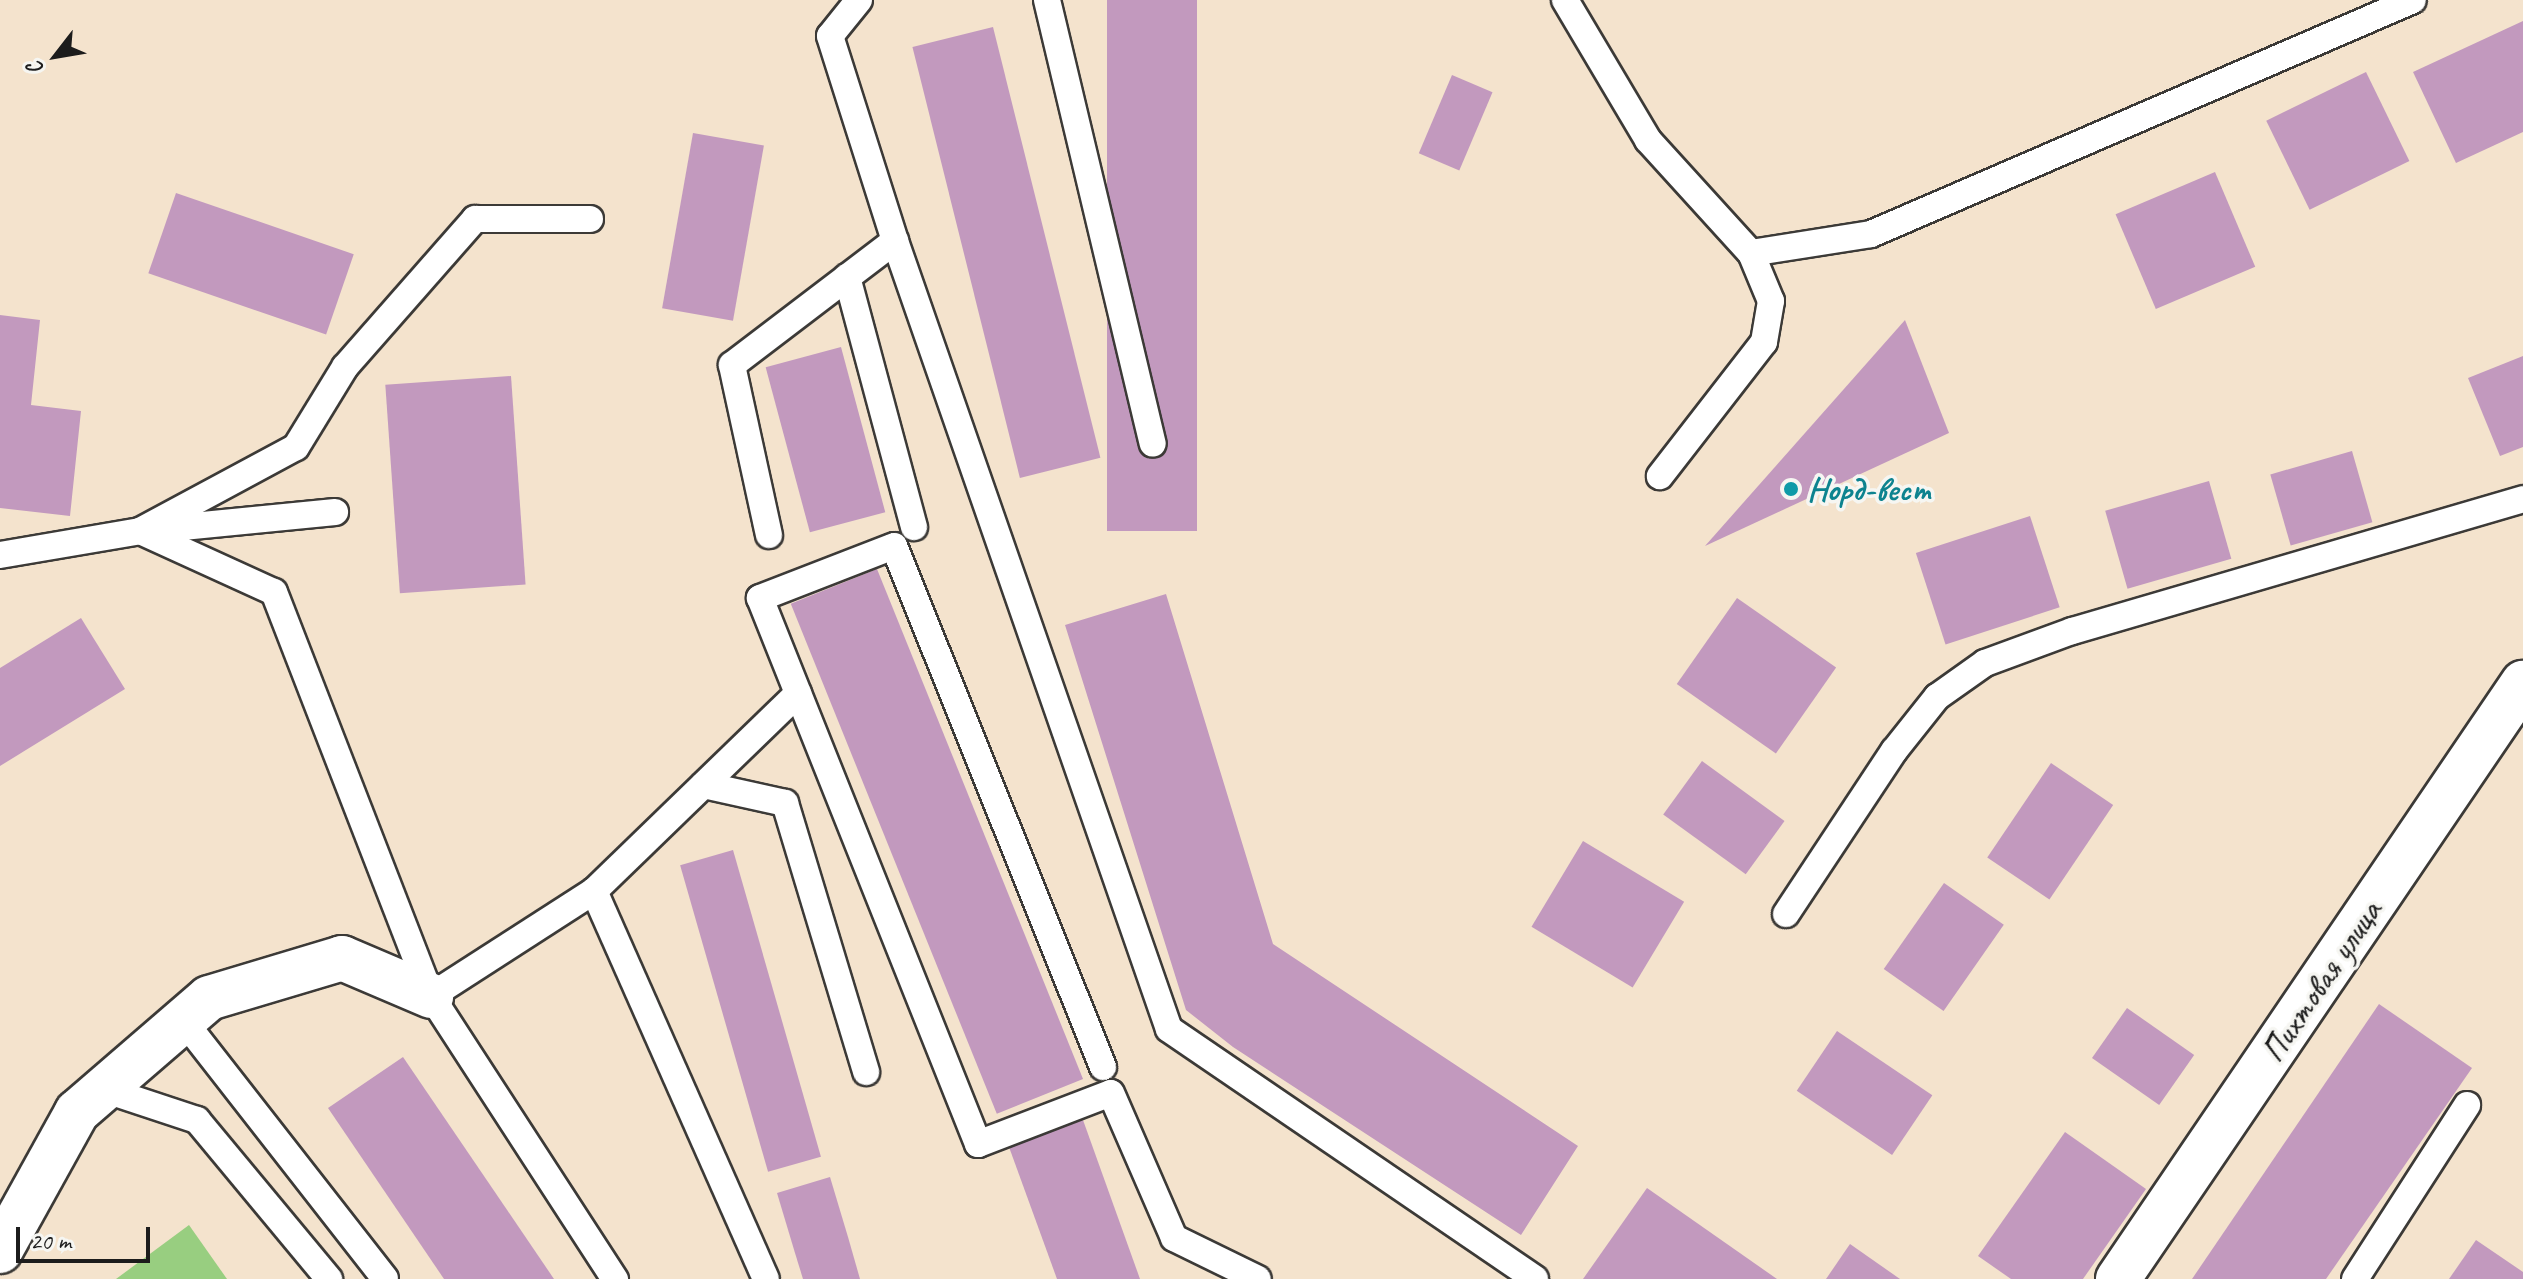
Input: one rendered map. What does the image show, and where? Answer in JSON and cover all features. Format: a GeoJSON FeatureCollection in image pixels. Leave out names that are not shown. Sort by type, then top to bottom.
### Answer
{"type":"FeatureCollection","features":[{"type":"Feature","properties":{"kind":"street","name":"Пихтовая улица"},"geometry":{"type":"LineString","coordinates":[[2118,1279],[2523,683]]}},
{"type":"Feature","properties":{"kind":"street"},"geometry":{"type":"LineString","coordinates":[[0,1251],[77,1112],[209,998],[342,958],[431,996]]}},
{"type":"Feature","properties":{"kind":"lane"},"geometry":{"type":"LineString","coordinates":[[859,0],[830,36],[895,241],[1169,1029],[1535,1279]]}},
{"type":"Feature","properties":{"kind":"lane"},"geometry":{"type":"LineString","coordinates":[[1047,0],[1153,444]]}},
{"type":"Feature","properties":{"kind":"lane"},"geometry":{"type":"LineString","coordinates":[[1565,0],[1648,140],[1751,253],[1771,301],[1764,342],[1660,476]]}},
{"type":"Feature","properties":{"kind":"lane"},"geometry":{"type":"LineString","coordinates":[[1751,253],[1871,234],[2413,0]]}},
{"type":"Feature","properties":{"kind":"lane"},"geometry":{"type":"LineString","coordinates":[[140,531],[296,447],[345,367],[475,219],[590,219]]}},
{"type":"Feature","properties":{"kind":"lane"},"geometry":{"type":"LineString","coordinates":[[769,535],[732,365],[895,241]]}},
{"type":"Feature","properties":{"kind":"lane"},"geometry":{"type":"LineString","coordinates":[[847,277],[914,527]]}},
{"type":"Feature","properties":{"kind":"lane"},"geometry":{"type":"LineString","coordinates":[[1786,914],[1894,751],[1937,697],[1985,663],[2072,631],[2523,499]]}},
{"type":"Feature","properties":{"kind":"lane"},"geometry":{"type":"LineString","coordinates":[[0,555],[140,531],[335,512]]}},
{"type":"Feature","properties":{"kind":"lane"},"geometry":{"type":"LineString","coordinates":[[140,531],[274,592],[431,996],[615,1279]]}},
{"type":"Feature","properties":{"kind":"lane"},"geometry":{"type":"LineString","coordinates":[[1103,1067],[894,546],[760,598],[978,1144],[1111,1093],[1174,1238],[1258,1279]]}},
{"type":"Feature","properties":{"kind":"lane"},"geometry":{"type":"LineString","coordinates":[[431,996],[594,891],[798,693]]}},
{"type":"Feature","properties":{"kind":"lane"},"geometry":{"type":"LineString","coordinates":[[704,785],[785,803],[866,1072]]}},
{"type":"Feature","properties":{"kind":"lane"},"geometry":{"type":"LineString","coordinates":[[594,891],[766,1279]]}},
{"type":"Feature","properties":{"kind":"lane"},"geometry":{"type":"LineString","coordinates":[[183,1020],[385,1279]]}},
{"type":"Feature","properties":{"kind":"lane"},"geometry":{"type":"LineString","coordinates":[[103,1089],[197,1120],[329,1279]]}},
{"type":"Feature","properties":{"kind":"lane"},"geometry":{"type":"LineString","coordinates":[[2355,1279],[2467,1105]]}},
{"type":"Feature","properties":{"kind":"green space"},"geometry":{"type":"Polygon","coordinates":[[[189,1225],[227,1279],[116,1279],[189,1225]]]}},
{"type":"Feature","properties":{"kind":"building"},"geometry":{"type":"Polygon","coordinates":[[[1107,0],[1197,0],[1197,531],[1107,531],[1107,0]]]}},
{"type":"Feature","properties":{"kind":"building"},"geometry":{"type":"Polygon","coordinates":[[[2523,21],[2523,132],[2456,163],[2413,72],[2523,21]]]}},
{"type":"Feature","properties":{"kind":"building"},"geometry":{"type":"Polygon","coordinates":[[[993,27],[1100,458],[1020,478],[912,47],[993,27]]]}},
{"type":"Feature","properties":{"kind":"building"},"geometry":{"type":"Polygon","coordinates":[[[2366,72],[2409,161],[2310,210],[2266,121],[2366,72]]]}},
{"type":"Feature","properties":{"kind":"building"},"geometry":{"type":"Polygon","coordinates":[[[1452,75],[1493,92],[1459,170],[1419,153],[1452,75]]]}},
{"type":"Feature","properties":{"kind":"building"},"geometry":{"type":"Polygon","coordinates":[[[693,133],[764,146],[733,321],[662,308],[693,133]]]}},
{"type":"Feature","properties":{"kind":"building"},"geometry":{"type":"Polygon","coordinates":[[[2215,172],[2255,267],[2156,309],[2116,214],[2215,172]]]}},
{"type":"Feature","properties":{"kind":"building"},"geometry":{"type":"Polygon","coordinates":[[[176,193],[354,254],[326,335],[148,273],[176,193]]]}},
{"type":"Feature","properties":{"kind":"building"},"geometry":{"type":"Polygon","coordinates":[[[0,315],[40,320],[31,405],[81,411],[70,516],[0,508],[0,315]]]}},
{"type":"Feature","properties":{"kind":"building","name":"Норд-вест"},"geometry":{"type":"Polygon","coordinates":[[[1905,320],[1949,433],[1705,546],[1905,320]]]}},
{"type":"Feature","properties":{"kind":"building"},"geometry":{"type":"Polygon","coordinates":[[[841,347],[885,512],[810,532],[766,367],[841,347]]]}},
{"type":"Feature","properties":{"kind":"building"},"geometry":{"type":"Polygon","coordinates":[[[2523,356],[2523,447],[2500,456],[2468,378],[2523,356]]]}},
{"type":"Feature","properties":{"kind":"building"},"geometry":{"type":"Polygon","coordinates":[[[511,376],[526,584],[400,593],[385,385],[511,376]]]}},
{"type":"Feature","properties":{"kind":"building"},"geometry":{"type":"Polygon","coordinates":[[[2352,451],[2372,522],[2291,546],[2270,474],[2352,451]]]}},
{"type":"Feature","properties":{"kind":"building"},"geometry":{"type":"Polygon","coordinates":[[[2209,481],[2231,559],[2128,589],[2105,511],[2209,481]]]}},
{"type":"Feature","properties":{"kind":"building"},"geometry":{"type":"Polygon","coordinates":[[[2030,516],[2060,607],[1946,644],[1916,553],[2030,516]]]}},
{"type":"Feature","properties":{"kind":"building"},"geometry":{"type":"Polygon","coordinates":[[[877,569],[1083,1079],[997,1114],[791,604],[877,569]]]}},
{"type":"Feature","properties":{"kind":"building"},"geometry":{"type":"Polygon","coordinates":[[[1166,594],[1273,944],[1578,1146],[1521,1235],[1233,1047],[1186,1010],[1065,625],[1166,594]]]}},
{"type":"Feature","properties":{"kind":"building"},"geometry":{"type":"Polygon","coordinates":[[[1737,598],[1836,667],[1776,753],[1677,684],[1737,598]]]}},
{"type":"Feature","properties":{"kind":"building"},"geometry":{"type":"Polygon","coordinates":[[[81,618],[125,689],[0,766],[0,668],[81,618]]]}},
{"type":"Feature","properties":{"kind":"building"},"geometry":{"type":"Polygon","coordinates":[[[1702,761],[1785,821],[1746,874],[1663,814],[1702,761]]]}},
{"type":"Feature","properties":{"kind":"building"},"geometry":{"type":"Polygon","coordinates":[[[2051,763],[2113,805],[2049,899],[1987,858],[2051,763]]]}},
{"type":"Feature","properties":{"kind":"building"},"geometry":{"type":"Polygon","coordinates":[[[1583,841],[1684,902],[1633,987],[1531,927],[1583,841]]]}},
{"type":"Feature","properties":{"kind":"building"},"geometry":{"type":"Polygon","coordinates":[[[733,850],[821,1157],[768,1172],[680,865],[733,850]]]}},
{"type":"Feature","properties":{"kind":"building"},"geometry":{"type":"Polygon","coordinates":[[[1944,883],[2004,925],[1944,1011],[1884,969],[1944,883]]]}},
{"type":"Feature","properties":{"kind":"building"},"geometry":{"type":"Polygon","coordinates":[[[2379,1004],[2472,1068],[2326,1279],[2192,1279],[2379,1004]]]}},
{"type":"Feature","properties":{"kind":"building"},"geometry":{"type":"Polygon","coordinates":[[[2127,1008],[2194,1055],[2159,1105],[2092,1058],[2127,1008]]]}},
{"type":"Feature","properties":{"kind":"building"},"geometry":{"type":"Polygon","coordinates":[[[1837,1031],[1932,1095],[1892,1155],[1797,1091],[1837,1031]]]}},
{"type":"Feature","properties":{"kind":"building"},"geometry":{"type":"Polygon","coordinates":[[[403,1057],[554,1279],[444,1279],[328,1108],[403,1057]]]}},
{"type":"Feature","properties":{"kind":"building"},"geometry":{"type":"Polygon","coordinates":[[[1083,1120],[1140,1279],[1057,1279],[1009,1147],[1083,1120]]]}},
{"type":"Feature","properties":{"kind":"building"},"geometry":{"type":"Polygon","coordinates":[[[2065,1132],[2146,1189],[2083,1279],[2011,1279],[1978,1256],[2065,1132]]]}},
{"type":"Feature","properties":{"kind":"building"},"geometry":{"type":"Polygon","coordinates":[[[830,1177],[860,1279],[803,1279],[777,1193],[830,1177]]]}},
{"type":"Feature","properties":{"kind":"building"},"geometry":{"type":"Polygon","coordinates":[[[1647,1188],[1777,1279],[1583,1279],[1647,1188]]]}},
{"type":"Feature","properties":{"kind":"building"},"geometry":{"type":"Polygon","coordinates":[[[2476,1240],[2523,1272],[2523,1279],[2449,1279],[2476,1240]]]}},
{"type":"Feature","properties":{"kind":"building"},"geometry":{"type":"Polygon","coordinates":[[[1850,1244],[1900,1279],[1826,1279],[1850,1244]]]}},
{"type":"Feature","properties":{"kind":"place","name":"Норд-вест"},"geometry":{"type":"Point","coordinates":[1791,489]}}]}
